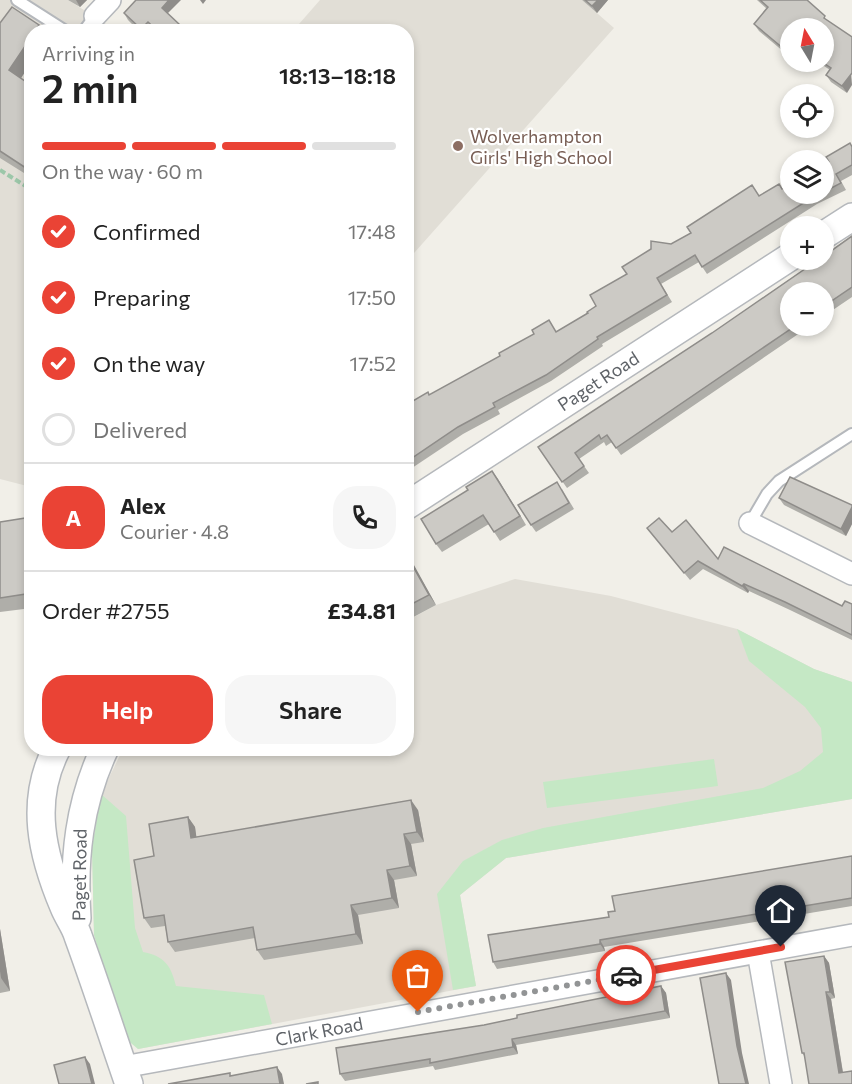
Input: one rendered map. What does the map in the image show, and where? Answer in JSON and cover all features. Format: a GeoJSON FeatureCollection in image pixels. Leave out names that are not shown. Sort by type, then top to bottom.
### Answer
{"type":"FeatureCollection","features":[{"type":"Feature","properties":{"kind":"street"},"geometry":{"type":"LineString","coordinates":[[89,24],[110,0]]}},
{"type":"Feature","properties":{"kind":"street"},"geometry":{"type":"LineString","coordinates":[[834,229],[852,217]]}},
{"type":"Feature","properties":{"kind":"street","name":"Paget Road"},"geometry":{"type":"LineString","coordinates":[[414,501],[780,263]]}},
{"type":"Feature","properties":{"kind":"street"},"geometry":{"type":"LineString","coordinates":[[750,523],[852,574]]}},
{"type":"Feature","properties":{"kind":"street","name":"Paget Road"},"geometry":{"type":"LineString","coordinates":[[54,756],[41,793],[40,826],[56,884],[78,934],[126,1076]]}},
{"type":"Feature","properties":{"kind":"street","name":"Paget Road"},"geometry":{"type":"LineString","coordinates":[[78,934],[75,893],[78,830],[92,778],[102,756]]}},
{"type":"Feature","properties":{"kind":"street","name":"Clark Road"},"geometry":{"type":"LineString","coordinates":[[126,1076],[852,935]]}},
{"type":"Feature","properties":{"kind":"street"},"geometry":{"type":"LineString","coordinates":[[758,952],[782,1084]]}},
{"type":"Feature","properties":{"kind":"lane"},"geometry":{"type":"LineString","coordinates":[[17,0],[54,24]]}},
{"type":"Feature","properties":{"kind":"lane"},"geometry":{"type":"LineString","coordinates":[[750,523],[767,494],[779,481],[852,434]]}},
{"type":"Feature","properties":{"kind":"path"},"geometry":{"type":"LineString","coordinates":[[0,170],[24,185]]}},
{"type":"Feature","properties":{"kind":"shaded area"},"geometry":{"type":"Polygon","coordinates":[[[0,0],[68,0],[106,24],[24,24],[24,485],[0,479],[0,0]]]}},
{"type":"Feature","properties":{"kind":"shaded area","name":"Wolverhampton Girls' High School"},"geometry":{"type":"Polygon","coordinates":[[[320,0],[582,0],[614,28],[414,253],[414,24],[299,24],[320,0]]]}},
{"type":"Feature","properties":{"kind":"shaded area"},"geometry":{"type":"Polygon","coordinates":[[[515,579],[611,596],[737,629],[814,669],[852,682],[852,799],[506,858],[460,895],[476,986],[138,1049],[94,935],[92,848],[101,794],[120,756],[414,756],[414,617],[436,605],[515,579]]]}},
{"type":"Feature","properties":{"kind":"green space"},"geometry":{"type":"Polygon","coordinates":[[[737,629],[814,669],[852,682],[852,799],[506,858],[460,895],[476,986],[453,990],[437,894],[463,861],[502,840],[543,828],[763,788],[800,771],[823,752],[821,728],[805,707],[749,661],[737,629]]]}},
{"type":"Feature","properties":{"kind":"green space"},"geometry":{"type":"Polygon","coordinates":[[[714,759],[718,786],[547,808],[543,782],[714,759]]]}},
{"type":"Feature","properties":{"kind":"green space"},"geometry":{"type":"Polygon","coordinates":[[[101,794],[126,816],[135,928],[143,952],[156,956],[166,963],[172,972],[176,986],[264,995],[272,1024],[138,1049],[126,1039],[94,935],[92,848],[101,794]]]}},
{"type":"Feature","properties":{"kind":"building"},"geometry":{"type":"Polygon","coordinates":[[[136,0],[169,0],[162,8],[179,24],[150,24],[148,22],[136,24],[124,13],[136,0]]]}},
{"type":"Feature","properties":{"kind":"building"},"geometry":{"type":"Polygon","coordinates":[[[585,0],[598,0],[592,6],[585,0]]]}},
{"type":"Feature","properties":{"kind":"building"},"geometry":{"type":"Polygon","coordinates":[[[760,0],[807,0],[825,16],[824,18],[780,18],[780,46],[754,24],[768,7],[760,0]]]}},
{"type":"Feature","properties":{"kind":"building"},"geometry":{"type":"Polygon","coordinates":[[[12,7],[38,24],[24,24],[24,48],[9,70],[24,80],[24,167],[0,151],[0,23],[12,7]]]}},
{"type":"Feature","properties":{"kind":"building"},"geometry":{"type":"Polygon","coordinates":[[[834,25],[852,37],[852,73],[842,86],[826,75],[828,72],[834,72],[834,25]]]}},
{"type":"Feature","properties":{"kind":"building"},"geometry":{"type":"Polygon","coordinates":[[[850,143],[852,147],[852,165],[836,174],[841,183],[834,187],[834,152],[850,143]]]}},
{"type":"Feature","properties":{"kind":"building"},"geometry":{"type":"Polygon","coordinates":[[[779,184],[780,204],[802,204],[702,267],[695,255],[657,278],[667,295],[597,337],[598,339],[546,375],[493,403],[495,407],[458,427],[414,457],[414,400],[428,392],[429,395],[500,356],[499,353],[534,334],[532,330],[549,320],[556,332],[588,313],[596,306],[590,295],[627,274],[622,267],[651,249],[651,241],[671,244],[691,233],[687,227],[752,185],[759,196],[779,184]]]}},
{"type":"Feature","properties":{"kind":"building"},"geometry":{"type":"Polygon","coordinates":[[[852,236],[852,287],[834,299],[834,282],[786,282],[803,270],[834,270],[834,249],[852,236]]]}},
{"type":"Feature","properties":{"kind":"building"},"geometry":{"type":"Polygon","coordinates":[[[780,286],[780,336],[616,448],[607,435],[601,439],[599,435],[575,453],[584,466],[562,482],[538,447],[780,286]]]}},
{"type":"Feature","properties":{"kind":"building"},"geometry":{"type":"Polygon","coordinates":[[[492,471],[520,516],[494,532],[483,515],[436,544],[421,519],[468,490],[466,487],[492,471]]]}},
{"type":"Feature","properties":{"kind":"building"},"geometry":{"type":"Polygon","coordinates":[[[790,477],[852,505],[841,529],[779,498],[790,477]]]}},
{"type":"Feature","properties":{"kind":"building"},"geometry":{"type":"Polygon","coordinates":[[[557,482],[569,503],[531,525],[518,505],[557,482]]]}},
{"type":"Feature","properties":{"kind":"building"},"geometry":{"type":"Polygon","coordinates":[[[24,518],[24,594],[0,598],[0,522],[24,518]]]}},
{"type":"Feature","properties":{"kind":"building"},"geometry":{"type":"Polygon","coordinates":[[[659,518],[672,532],[686,520],[718,559],[724,547],[842,606],[845,601],[852,604],[852,635],[785,602],[744,584],[742,586],[698,561],[684,573],[647,528],[659,518]]]}},
{"type":"Feature","properties":{"kind":"building"},"geometry":{"type":"Polygon","coordinates":[[[414,568],[429,595],[414,603],[414,568]]]}},
{"type":"Feature","properties":{"kind":"building"},"geometry":{"type":"Polygon","coordinates":[[[411,800],[417,832],[404,834],[410,866],[387,870],[392,898],[351,905],[356,934],[257,950],[253,927],[168,942],[164,915],[144,918],[134,860],[154,856],[149,824],[188,817],[191,838],[411,800]]]}},
{"type":"Feature","properties":{"kind":"building"},"geometry":{"type":"Polygon","coordinates":[[[852,856],[852,898],[600,940],[600,944],[493,962],[488,935],[609,917],[608,912],[615,911],[612,896],[852,856]]]}},
{"type":"Feature","properties":{"kind":"building"},"geometry":{"type":"Polygon","coordinates":[[[824,956],[830,992],[826,992],[839,1073],[852,1071],[852,1084],[809,1084],[804,1053],[802,1053],[785,962],[824,956]]]}},
{"type":"Feature","properties":{"kind":"building"},"geometry":{"type":"Polygon","coordinates":[[[726,973],[737,1046],[746,1084],[719,1084],[700,978],[726,973]]]}},
{"type":"Feature","properties":{"kind":"building"},"geometry":{"type":"Polygon","coordinates":[[[661,986],[665,1011],[512,1039],[513,1047],[430,1063],[430,1059],[340,1074],[336,1048],[484,1025],[517,1018],[517,1015],[661,986]]]}},
{"type":"Feature","properties":{"kind":"building"},"geometry":{"type":"Polygon","coordinates":[[[85,1057],[92,1084],[59,1084],[54,1065],[85,1057]]]}},
{"type":"Feature","properties":{"kind":"building"},"geometry":{"type":"Polygon","coordinates":[[[277,1067],[280,1084],[168,1084],[230,1073],[230,1076],[277,1067]]]}},
{"type":"Feature","properties":{"kind":"way so far"},"geometry":{"type":"LineString","coordinates":[[418,1012],[626,975]]}},
{"type":"Feature","properties":{"kind":"place","name":"Wolverhampton Girls' High School"},"geometry":{"type":"Point","coordinates":[458,146]}},
{"type":"Feature","properties":{"kind":"route"},"geometry":{"type":"LineString","coordinates":[[626,975],[781,947]]}}]}
